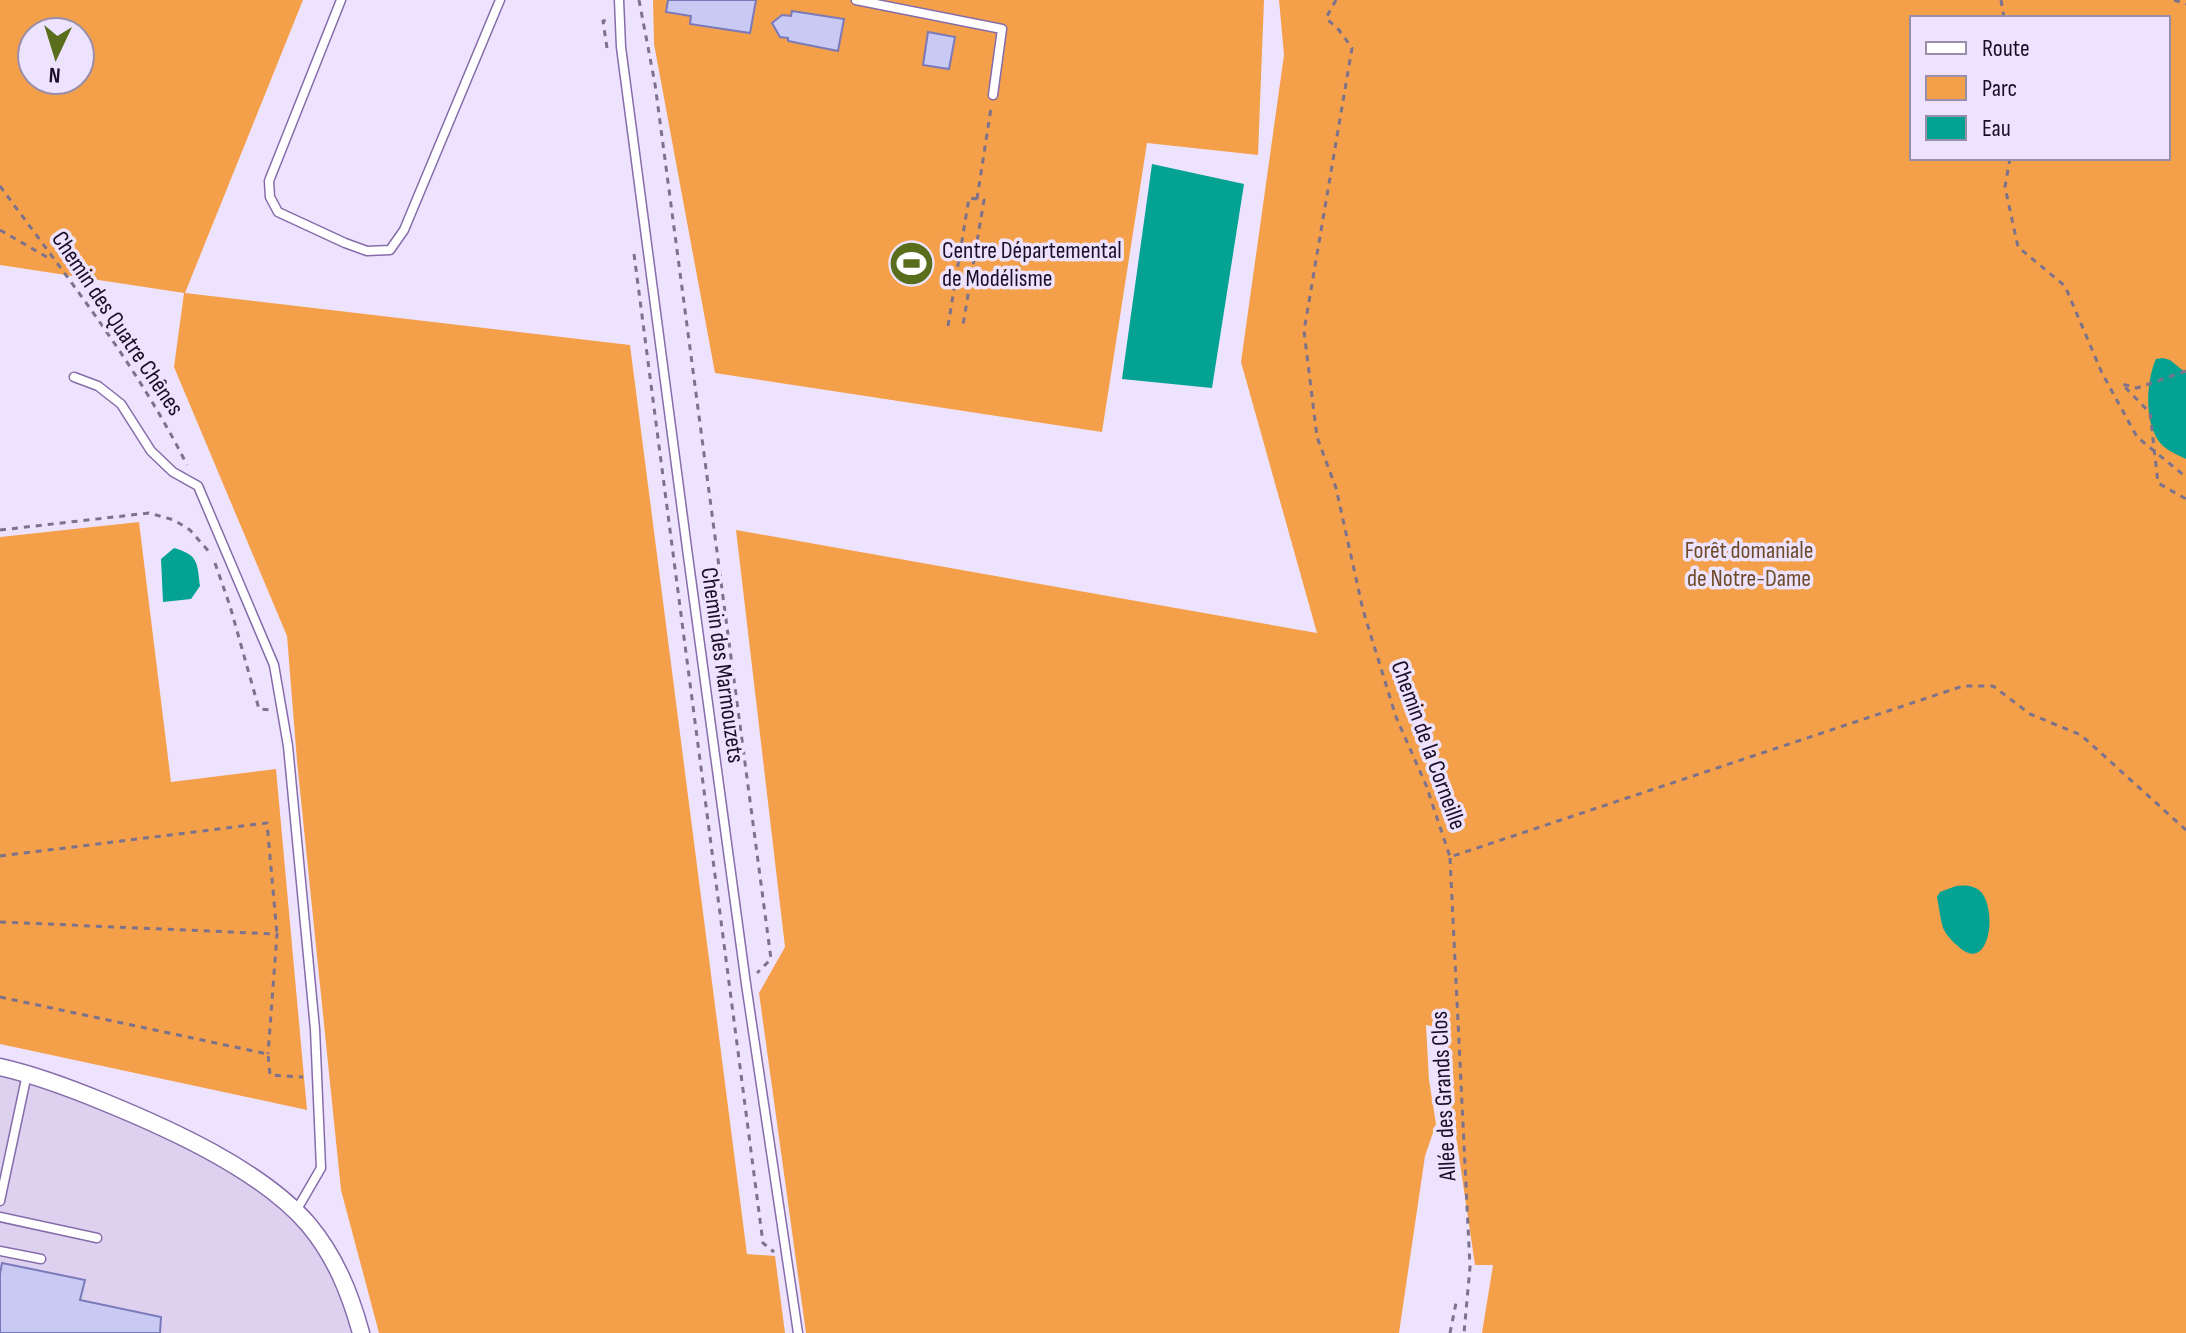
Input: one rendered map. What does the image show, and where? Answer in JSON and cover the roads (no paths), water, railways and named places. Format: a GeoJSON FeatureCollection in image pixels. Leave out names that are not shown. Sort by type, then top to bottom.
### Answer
{"type":"FeatureCollection","features":[{"type":"Feature","properties":{"kind":"street"},"geometry":{"type":"LineString","coordinates":[[0,1067],[27,1073],[130,1113],[195,1143],[258,1182],[296,1212],[321,1240],[339,1270],[361,1333]]}},
{"type":"Feature","properties":{"kind":"lane"},"geometry":{"type":"LineString","coordinates":[[341,0],[269,181],[270,197],[278,212],[367,251],[390,250],[404,230],[500,0]]}},
{"type":"Feature","properties":{"kind":"lane","name":"Chemin des Marmouzets"},"geometry":{"type":"LineString","coordinates":[[619,0],[621,47],[684,526],[746,984],[798,1333]]}},
{"type":"Feature","properties":{"kind":"lane"},"geometry":{"type":"LineString","coordinates":[[856,0],[1002,29],[993,95]]}},
{"type":"Feature","properties":{"kind":"lane"},"geometry":{"type":"LineString","coordinates":[[74,377],[98,386],[121,404],[151,451],[173,472],[198,486],[274,665],[288,746],[315,1029],[321,1168],[296,1212]]}},
{"type":"Feature","properties":{"kind":"lane"},"geometry":{"type":"LineString","coordinates":[[0,1201],[5,1155],[27,1073]]}},
{"type":"Feature","properties":{"kind":"lane"},"geometry":{"type":"LineString","coordinates":[[0,1217],[97,1238]]}},
{"type":"Feature","properties":{"kind":"lane"},"geometry":{"type":"LineString","coordinates":[[0,1251],[41,1259]]}},
{"type":"Feature","properties":{"kind":"water"},"geometry":{"type":"Polygon","coordinates":[[[1152,164],[1244,184],[1212,388],[1122,379],[1152,164]]]}},
{"type":"Feature","properties":{"kind":"water"},"geometry":{"type":"Polygon","coordinates":[[[2163,358],[2186,373],[2186,459],[2163,446],[2149,416],[2153,368],[2156,359],[2163,358]]]}},
{"type":"Feature","properties":{"kind":"water"},"geometry":{"type":"Polygon","coordinates":[[[174,548],[195,561],[200,586],[191,599],[163,602],[161,559],[174,548]]]}},
{"type":"Feature","properties":{"kind":"water"},"geometry":{"type":"Polygon","coordinates":[[[1956,886],[1974,888],[1986,899],[1988,936],[1978,952],[1970,953],[1959,947],[1943,928],[1937,897],[1940,892],[1956,886]]]}},
{"type":"Feature","properties":{"kind":"place","name":"Centre Départemental de Modélisme"},"geometry":{"type":"Point","coordinates":[911,264]}},
{"type":"Feature","properties":{"kind":"park label","name":"Forêt domaniale de Notre-Dame"},"geometry":{"type":"Point","coordinates":[1749,564]}}]}
